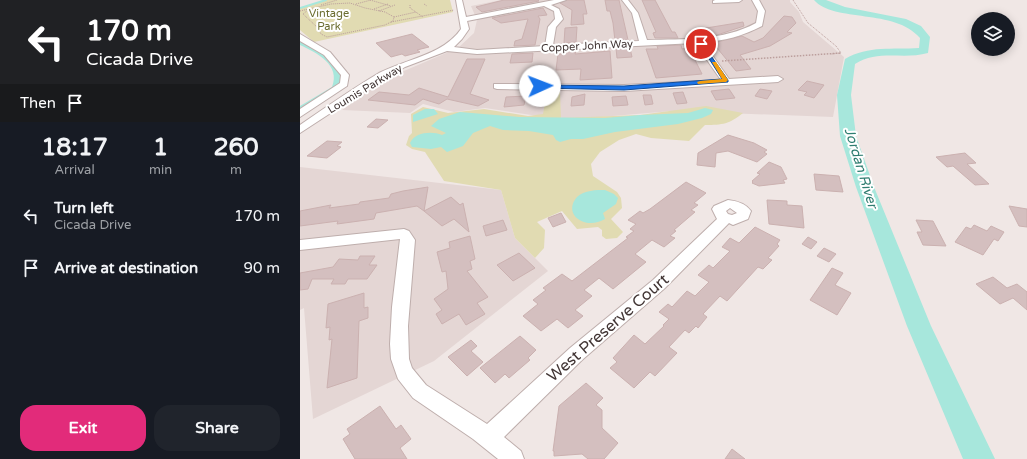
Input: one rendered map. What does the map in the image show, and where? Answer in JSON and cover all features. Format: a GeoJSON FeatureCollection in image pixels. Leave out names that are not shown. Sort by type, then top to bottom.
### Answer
{"type":"FeatureCollection","features":[{"type":"Feature","properties":{"kind":"street","name":"Loumis Parkway"},"geometry":{"type":"LineString","coordinates":[[300,130],[394,69],[446,48],[462,35],[465,28],[459,0]]}},
{"type":"Feature","properties":{"kind":"street"},"geometry":{"type":"LineString","coordinates":[[464,19],[508,12],[563,0]]}},
{"type":"Feature","properties":{"kind":"street"},"geometry":{"type":"LineString","coordinates":[[625,0],[635,13],[644,43]]}},
{"type":"Feature","properties":{"kind":"street"},"geometry":{"type":"LineString","coordinates":[[716,2],[739,0]]}},
{"type":"Feature","properties":{"kind":"street","name":"Copper John Way"},"geometry":{"type":"LineString","coordinates":[[446,48],[477,52],[698,41],[729,37],[753,28],[759,24],[763,12],[761,5],[755,0]]}},
{"type":"Feature","properties":{"kind":"street"},"geometry":{"type":"LineString","coordinates":[[545,4],[557,10],[559,19],[552,27],[549,48]]}},
{"type":"Feature","properties":{"kind":"street"},"geometry":{"type":"LineString","coordinates":[[300,36],[306,42],[323,50],[335,61],[345,75],[344,84],[300,114]]}},
{"type":"Feature","properties":{"kind":"street"},"geometry":{"type":"LineString","coordinates":[[698,41],[726,80]]}},
{"type":"Feature","properties":{"kind":"street"},"geometry":{"type":"LineString","coordinates":[[497,86],[624,88],[726,80],[778,79]]}},
{"type":"Feature","properties":{"kind":"street","name":"West Preserve Court"},"geometry":{"type":"LineString","coordinates":[[489,438],[576,354],[659,284],[725,219]]}},
{"type":"Feature","properties":{"kind":"street"},"geometry":{"type":"LineString","coordinates":[[300,245],[404,234],[408,240],[398,343],[403,370],[421,392],[468,422],[513,459]]}},
{"type":"Feature","properties":{"kind":"path"},"geometry":{"type":"LineString","coordinates":[[300,13],[337,0]]}},
{"type":"Feature","properties":{"kind":"path"},"geometry":{"type":"LineString","coordinates":[[343,0],[346,3]]}},
{"type":"Feature","properties":{"kind":"path"},"geometry":{"type":"LineString","coordinates":[[316,7],[346,3],[356,4],[371,0],[391,6]]}},
{"type":"Feature","properties":{"kind":"path"},"geometry":{"type":"LineString","coordinates":[[720,62],[841,53],[833,43],[809,24],[796,7],[793,0]]}},
{"type":"Feature","properties":{"kind":"path"},"geometry":{"type":"LineString","coordinates":[[356,4],[361,8],[372,9],[394,17],[416,12]]}},
{"type":"Feature","properties":{"kind":"path"},"geometry":{"type":"LineString","coordinates":[[372,9],[388,4]]}},
{"type":"Feature","properties":{"kind":"path"},"geometry":{"type":"LineString","coordinates":[[378,11],[395,5]]}},
{"type":"Feature","properties":{"kind":"path"},"geometry":{"type":"LineString","coordinates":[[410,5],[410,8],[422,17]]}},
{"type":"Feature","properties":{"kind":"path"},"geometry":{"type":"LineString","coordinates":[[303,14],[308,10]]}},
{"type":"Feature","properties":{"kind":"path"},"geometry":{"type":"LineString","coordinates":[[300,13],[303,14],[306,19],[320,27],[321,34],[328,36],[373,29],[390,22],[454,10]]}},
{"type":"Feature","properties":{"kind":"path"},"geometry":{"type":"LineString","coordinates":[[390,22],[394,17]]}},
{"type":"Feature","properties":{"kind":"shaded area"},"geometry":{"type":"Polygon","coordinates":[[[501,0],[790,0],[799,12],[803,22],[844,57],[833,117],[672,111],[565,120],[485,108],[454,112],[423,104],[410,113],[342,110],[385,79],[458,48],[474,33],[477,20],[471,6],[501,0]]]}},
{"type":"Feature","properties":{"kind":"shaded area"},"geometry":{"type":"Polygon","coordinates":[[[300,167],[501,190],[515,238],[548,271],[434,361],[313,419],[304,308],[300,310],[300,167]]]}},
{"type":"Feature","properties":{"kind":"green space","name":"Vintage Park"},"geometry":{"type":"Polygon","coordinates":[[[327,0],[450,0],[453,12],[314,42],[300,30],[300,8],[327,0]]]}},
{"type":"Feature","properties":{"kind":"green space"},"geometry":{"type":"Polygon","coordinates":[[[547,92],[560,92],[561,118],[640,115],[706,106],[743,113],[734,120],[726,123],[705,125],[689,141],[651,138],[636,134],[619,140],[600,152],[591,164],[593,176],[617,192],[621,198],[622,208],[611,219],[623,232],[617,238],[606,239],[602,236],[602,230],[598,227],[577,229],[562,211],[537,222],[545,230],[544,248],[535,258],[515,238],[501,190],[444,181],[425,152],[412,149],[406,145],[409,136],[412,133],[411,114],[423,107],[448,113],[484,109],[528,116],[543,114],[547,92]]]}},
{"type":"Feature","properties":{"kind":"water"},"geometry":{"type":"Polygon","coordinates":[[[705,108],[713,110],[711,114],[702,118],[678,124],[615,132],[560,142],[556,140],[553,135],[529,131],[503,130],[490,126],[473,133],[463,146],[447,152],[441,147],[431,149],[412,147],[410,143],[412,139],[424,133],[442,135],[446,133],[431,126],[439,119],[460,112],[519,117],[605,118],[688,113],[705,108]]]}},
{"type":"Feature","properties":{"kind":"water"},"geometry":{"type":"Polygon","coordinates":[[[425,109],[434,109],[438,114],[413,122],[413,115],[425,109]]]}},
{"type":"Feature","properties":{"kind":"water"},"geometry":{"type":"Polygon","coordinates":[[[594,190],[605,190],[614,194],[618,198],[616,204],[603,213],[605,219],[590,223],[583,222],[574,215],[572,209],[573,203],[577,197],[594,190]]]}},
{"type":"Feature","properties":{"kind":"building"},"geometry":{"type":"Polygon","coordinates":[[[504,0],[539,1],[482,12],[476,7],[504,0]]]}},
{"type":"Feature","properties":{"kind":"building"},"geometry":{"type":"Polygon","coordinates":[[[567,0],[584,0],[587,14],[583,14],[584,24],[571,25],[572,10],[560,3],[567,0]]]}},
{"type":"Feature","properties":{"kind":"building"},"geometry":{"type":"Polygon","coordinates":[[[605,0],[619,0],[628,40],[615,41],[613,23],[610,11],[607,11],[605,0]]]}},
{"type":"Feature","properties":{"kind":"building"},"geometry":{"type":"Polygon","coordinates":[[[642,0],[655,0],[672,32],[675,32],[678,38],[655,38],[653,33],[656,32],[642,0]]]}},
{"type":"Feature","properties":{"kind":"building"},"geometry":{"type":"Polygon","coordinates":[[[543,8],[547,15],[538,16],[540,19],[535,45],[514,46],[515,41],[522,39],[528,19],[501,23],[492,18],[543,8]]]}},
{"type":"Feature","properties":{"kind":"building"},"geometry":{"type":"Polygon","coordinates":[[[784,16],[792,17],[796,23],[787,32],[792,33],[770,46],[740,55],[751,69],[736,71],[713,43],[742,36],[754,42],[763,38],[784,16]]]}},
{"type":"Feature","properties":{"kind":"building"},"geometry":{"type":"Polygon","coordinates":[[[743,22],[744,26],[717,35],[707,36],[700,29],[743,22]]]}},
{"type":"Feature","properties":{"kind":"building"},"geometry":{"type":"Polygon","coordinates":[[[577,27],[576,42],[564,43],[565,28],[577,27]]]}},
{"type":"Feature","properties":{"kind":"building"},"geometry":{"type":"Polygon","coordinates":[[[412,34],[429,47],[417,50],[420,52],[405,56],[402,54],[391,57],[376,43],[412,34]]]}},
{"type":"Feature","properties":{"kind":"building"},"geometry":{"type":"Polygon","coordinates":[[[681,45],[682,49],[689,48],[702,74],[656,78],[646,49],[658,49],[657,46],[681,45]]]}},
{"type":"Feature","properties":{"kind":"building"},"geometry":{"type":"Polygon","coordinates":[[[616,48],[630,48],[632,57],[617,58],[616,48]]]}},
{"type":"Feature","properties":{"kind":"building"},"geometry":{"type":"Polygon","coordinates":[[[563,51],[576,51],[575,54],[610,51],[612,78],[580,80],[581,69],[556,70],[558,54],[562,54],[563,51]]]}},
{"type":"Feature","properties":{"kind":"building"},"geometry":{"type":"Polygon","coordinates":[[[533,53],[532,62],[510,63],[512,54],[533,53]]]}},
{"type":"Feature","properties":{"kind":"building"},"geometry":{"type":"Polygon","coordinates":[[[467,59],[485,59],[470,94],[489,100],[478,106],[447,99],[439,104],[423,99],[415,105],[368,100],[379,92],[409,95],[419,88],[448,97],[467,59]]]}},
{"type":"Feature","properties":{"kind":"building"},"geometry":{"type":"Polygon","coordinates":[[[807,81],[824,85],[814,98],[804,95],[807,92],[798,90],[807,81]]]}},
{"type":"Feature","properties":{"kind":"building"},"geometry":{"type":"Polygon","coordinates":[[[729,89],[735,98],[716,100],[711,91],[729,89]]]}},
{"type":"Feature","properties":{"kind":"building"},"geometry":{"type":"Polygon","coordinates":[[[760,89],[772,91],[767,99],[755,96],[760,89]]]}},
{"type":"Feature","properties":{"kind":"building"},"geometry":{"type":"Polygon","coordinates":[[[683,92],[687,103],[677,104],[673,93],[683,92]]]}},
{"type":"Feature","properties":{"kind":"building"},"geometry":{"type":"Polygon","coordinates":[[[585,94],[584,105],[571,106],[572,97],[585,94]]]}},
{"type":"Feature","properties":{"kind":"building"},"geometry":{"type":"Polygon","coordinates":[[[643,95],[651,95],[653,104],[645,105],[643,95]]]}},
{"type":"Feature","properties":{"kind":"building"},"geometry":{"type":"Polygon","coordinates":[[[526,96],[524,105],[504,107],[506,97],[526,96]]]}},
{"type":"Feature","properties":{"kind":"building"},"geometry":{"type":"Polygon","coordinates":[[[626,96],[628,105],[613,106],[612,97],[626,96]]]}},
{"type":"Feature","properties":{"kind":"building"},"geometry":{"type":"Polygon","coordinates":[[[376,119],[388,120],[378,128],[367,127],[376,119]]]}},
{"type":"Feature","properties":{"kind":"building"},"geometry":{"type":"Polygon","coordinates":[[[728,135],[754,143],[767,150],[764,152],[767,154],[757,162],[728,151],[716,153],[715,167],[697,165],[698,153],[728,135]]]}},
{"type":"Feature","properties":{"kind":"building"},"geometry":{"type":"Polygon","coordinates":[[[327,141],[342,142],[337,146],[341,147],[327,158],[307,156],[327,141]]]}},
{"type":"Feature","properties":{"kind":"building"},"geometry":{"type":"Polygon","coordinates":[[[965,153],[976,163],[967,164],[989,184],[975,185],[953,166],[947,167],[936,157],[965,153]]]}},
{"type":"Feature","properties":{"kind":"building"},"geometry":{"type":"Polygon","coordinates":[[[769,162],[781,167],[787,179],[783,180],[785,183],[759,186],[752,183],[752,181],[760,174],[757,173],[769,162]]]}},
{"type":"Feature","properties":{"kind":"building"},"geometry":{"type":"Polygon","coordinates":[[[814,174],[839,176],[843,192],[816,190],[814,174]]]}},
{"type":"Feature","properties":{"kind":"building"},"geometry":{"type":"Polygon","coordinates":[[[686,182],[706,193],[694,203],[698,205],[691,210],[695,212],[674,230],[676,231],[670,236],[675,238],[664,247],[652,240],[635,254],[646,262],[613,289],[599,278],[584,290],[592,296],[575,310],[583,316],[568,328],[557,319],[541,331],[523,316],[538,304],[533,300],[546,290],[543,288],[562,274],[572,281],[628,238],[626,237],[634,231],[630,229],[636,224],[628,220],[640,211],[643,213],[650,209],[686,182]]]}},
{"type":"Feature","properties":{"kind":"building"},"geometry":{"type":"Polygon","coordinates":[[[428,187],[424,211],[417,206],[376,213],[374,219],[337,224],[338,221],[300,226],[300,211],[331,205],[329,208],[359,204],[360,202],[389,198],[391,194],[403,191],[428,187]]]}},
{"type":"Feature","properties":{"kind":"building"},"geometry":{"type":"Polygon","coordinates":[[[451,197],[460,205],[463,203],[469,232],[454,219],[442,226],[424,211],[451,197]]]}},
{"type":"Feature","properties":{"kind":"building"},"geometry":{"type":"Polygon","coordinates":[[[767,200],[787,201],[787,205],[802,206],[804,228],[769,224],[767,200]]]}},
{"type":"Feature","properties":{"kind":"building"},"geometry":{"type":"Polygon","coordinates":[[[1009,206],[1027,209],[1027,227],[1019,226],[1009,206]]]}},
{"type":"Feature","properties":{"kind":"building"},"geometry":{"type":"Polygon","coordinates":[[[561,213],[566,222],[553,227],[548,218],[561,213]]]}},
{"type":"Feature","properties":{"kind":"building"},"geometry":{"type":"Polygon","coordinates":[[[503,220],[507,230],[486,236],[483,226],[503,220]]]}},
{"type":"Feature","properties":{"kind":"building"},"geometry":{"type":"Polygon","coordinates":[[[916,220],[933,221],[946,246],[923,245],[917,232],[922,232],[916,220]]]}},
{"type":"Feature","properties":{"kind":"building"},"geometry":{"type":"Polygon","coordinates":[[[974,225],[987,231],[991,226],[1004,232],[998,241],[994,239],[983,255],[955,242],[966,227],[971,229],[974,225]]]}},
{"type":"Feature","properties":{"kind":"building"},"geometry":{"type":"Polygon","coordinates":[[[755,227],[780,240],[777,244],[779,246],[768,258],[772,260],[763,269],[758,267],[727,301],[720,296],[703,314],[707,317],[698,328],[696,326],[689,333],[685,330],[669,347],[677,353],[655,376],[650,372],[634,388],[610,368],[617,362],[613,358],[634,335],[645,344],[664,326],[663,325],[669,319],[659,312],[668,304],[672,307],[687,291],[695,296],[709,282],[698,275],[709,265],[713,268],[730,251],[722,247],[730,238],[739,243],[755,227]]]}},
{"type":"Feature","properties":{"kind":"building"},"geometry":{"type":"Polygon","coordinates":[[[470,236],[475,259],[470,261],[472,269],[467,271],[488,297],[477,303],[485,314],[466,325],[459,314],[442,324],[436,314],[442,310],[434,299],[448,289],[446,271],[442,272],[437,252],[450,248],[449,242],[470,236]]]}},
{"type":"Feature","properties":{"kind":"building"},"geometry":{"type":"Polygon","coordinates":[[[808,237],[817,242],[811,249],[802,244],[808,237]]]}},
{"type":"Feature","properties":{"kind":"building"},"geometry":{"type":"Polygon","coordinates":[[[824,248],[836,254],[829,262],[817,256],[824,248]]]}},
{"type":"Feature","properties":{"kind":"building"},"geometry":{"type":"Polygon","coordinates":[[[519,253],[535,268],[513,281],[497,265],[519,253]]]}},
{"type":"Feature","properties":{"kind":"building"},"geometry":{"type":"Polygon","coordinates":[[[360,256],[375,256],[369,265],[377,265],[367,279],[348,279],[345,284],[331,284],[334,279],[312,279],[308,289],[300,290],[300,273],[333,267],[339,259],[358,260],[360,256]]]}},
{"type":"Feature","properties":{"kind":"building"},"geometry":{"type":"Polygon","coordinates":[[[832,268],[843,273],[835,285],[851,293],[837,315],[810,300],[832,268]]]}},
{"type":"Feature","properties":{"kind":"building"},"geometry":{"type":"Polygon","coordinates":[[[993,277],[1007,288],[1017,284],[1027,292],[1027,310],[1013,298],[1000,304],[976,284],[993,277]]]}},
{"type":"Feature","properties":{"kind":"building"},"geometry":{"type":"Polygon","coordinates":[[[364,293],[364,308],[368,307],[368,318],[359,321],[357,378],[327,388],[332,339],[329,340],[330,327],[326,328],[328,304],[364,293]]]}},
{"type":"Feature","properties":{"kind":"building"},"geometry":{"type":"Polygon","coordinates":[[[520,336],[536,350],[528,358],[530,360],[509,378],[505,374],[495,383],[480,368],[520,336]]]}},
{"type":"Feature","properties":{"kind":"building"},"geometry":{"type":"Polygon","coordinates":[[[471,340],[477,346],[471,351],[483,362],[467,376],[448,357],[471,340]]]}},
{"type":"Feature","properties":{"kind":"building"},"geometry":{"type":"Polygon","coordinates":[[[586,383],[603,398],[596,405],[602,410],[602,428],[618,443],[604,459],[588,459],[582,454],[554,456],[553,451],[559,406],[586,383]]]}},
{"type":"Feature","properties":{"kind":"building"},"geometry":{"type":"Polygon","coordinates":[[[380,406],[396,429],[401,425],[411,439],[400,448],[407,459],[355,459],[343,439],[350,434],[347,429],[380,406]]]}},
{"type":"Feature","properties":{"kind":"building"},"geometry":{"type":"Polygon","coordinates":[[[732,449],[745,459],[725,459],[732,449]]]}},
{"type":"Feature","properties":{"kind":"waterway"},"geometry":{"type":"LineString","coordinates":[[300,8],[326,0]]}},
{"type":"Feature","properties":{"kind":"waterway","name":"Jordan River"},"geometry":{"type":"LineString","coordinates":[[819,0],[829,6],[884,16],[902,21],[917,28],[925,37],[924,51],[876,52],[857,57],[849,62],[844,95],[848,136],[865,187],[919,326],[980,459]]}},
{"type":"Feature","properties":{"kind":"waterway"},"geometry":{"type":"LineString","coordinates":[[300,43],[318,52],[330,61],[335,66],[339,78],[336,88],[300,110]]}},
{"type":"Feature","properties":{"kind":"slow traffic"},"geometry":{"type":"LineString","coordinates":[[700,82],[726,80],[714,63]]}},
{"type":"Feature","properties":{"kind":"route"},"geometry":{"type":"LineString","coordinates":[[540,86],[595,86],[624,88],[726,80],[701,44]]}}]}
